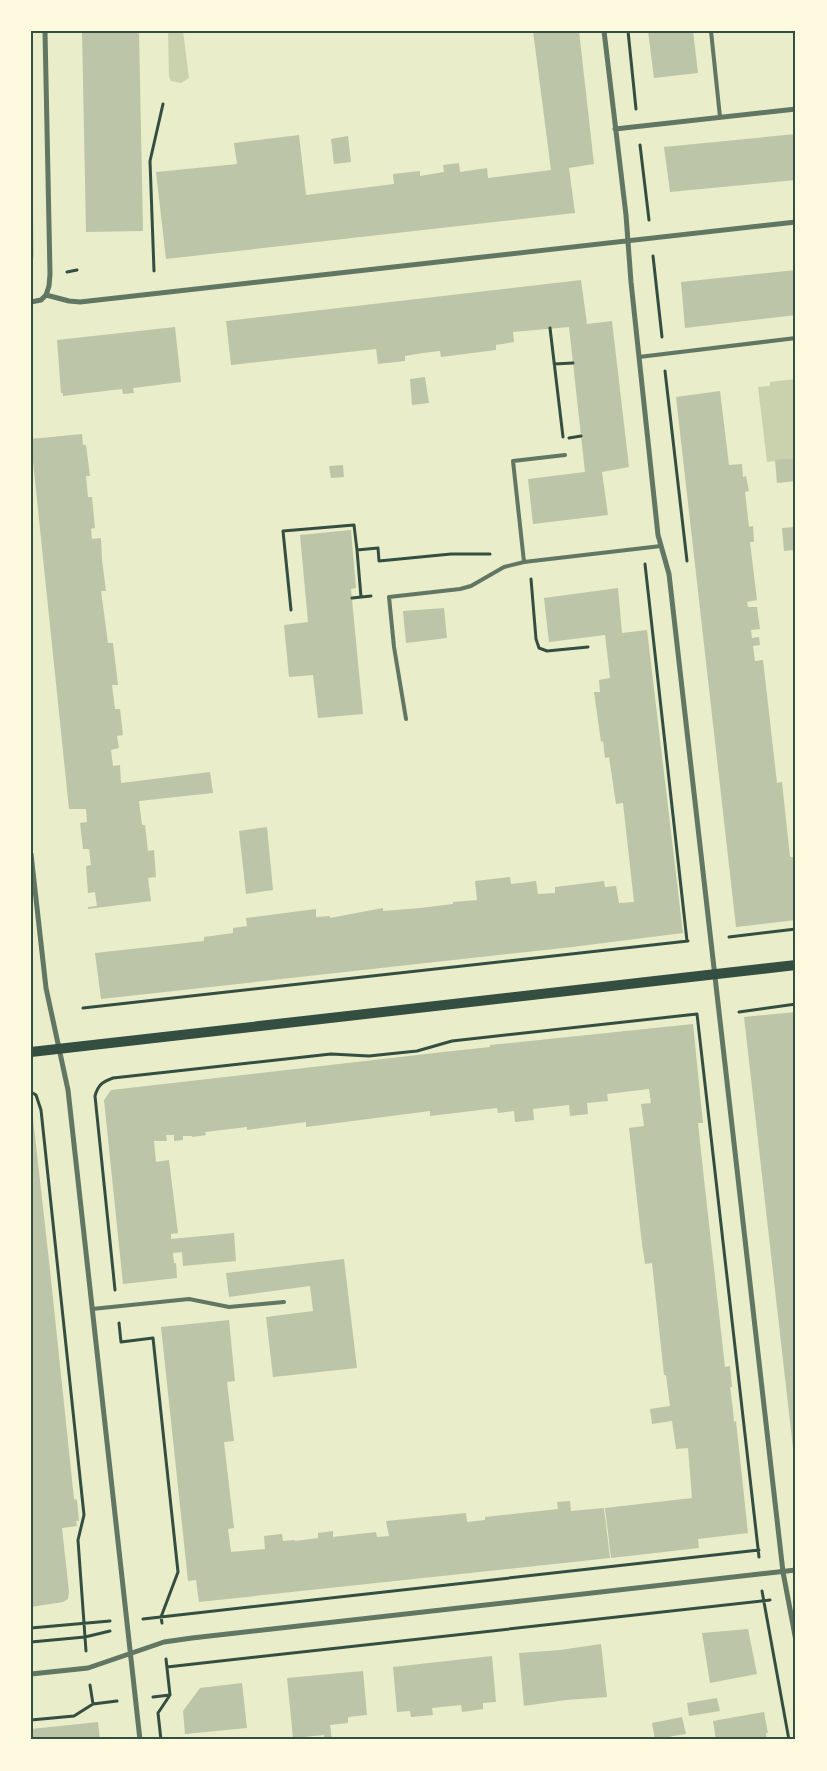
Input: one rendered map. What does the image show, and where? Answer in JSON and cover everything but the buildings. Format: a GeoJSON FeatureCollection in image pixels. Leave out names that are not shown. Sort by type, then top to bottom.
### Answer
{"type":"FeatureCollection","features":[{"type":"Feature","properties":{"kind":"main road"},"geometry":{"type":"LineString","coordinates":[[31,1052],[796,965]]}},
{"type":"Feature","properties":{"kind":"street"},"geometry":{"type":"LineString","coordinates":[[31,302],[40,300],[46,295],[50,274],[44,31]]}},
{"type":"Feature","properties":{"kind":"street"},"geometry":{"type":"LineString","coordinates":[[604,31],[628,240],[658,535],[669,574],[783,1572],[796,1641]]}},
{"type":"Feature","properties":{"kind":"street"},"geometry":{"type":"LineString","coordinates":[[615,129],[796,109]]}},
{"type":"Feature","properties":{"kind":"street"},"geometry":{"type":"LineString","coordinates":[[46,295],[61,300],[80,302],[796,222]]}},
{"type":"Feature","properties":{"kind":"street"},"geometry":{"type":"LineString","coordinates":[[31,854],[46,988],[68,1090],[140,1740]]}},
{"type":"Feature","properties":{"kind":"street"},"geometry":{"type":"LineString","coordinates":[[31,1674],[98,1666],[164,1642],[192,1638],[796,1570]]}},
{"type":"Feature","properties":{"kind":"lane"},"geometry":{"type":"LineString","coordinates":[[711,31],[720,118]]}},
{"type":"Feature","properties":{"kind":"lane"},"geometry":{"type":"LineString","coordinates":[[639,357],[796,338]]}},
{"type":"Feature","properties":{"kind":"lane"},"geometry":{"type":"LineString","coordinates":[[527,561],[513,461],[565,455]]}},
{"type":"Feature","properties":{"kind":"lane"},"geometry":{"type":"LineString","coordinates":[[406,719],[394,648],[389,597],[460,589],[471,586],[504,567],[527,561],[661,546]]}},
{"type":"Feature","properties":{"kind":"lane"},"geometry":{"type":"LineString","coordinates":[[92,1309],[189,1299],[229,1307],[284,1302]]}},
{"type":"Feature","properties":{"kind":"path"},"geometry":{"type":"LineString","coordinates":[[628,31],[687,562]]}},
{"type":"Feature","properties":{"kind":"path"},"geometry":{"type":"LineString","coordinates":[[154,271],[150,161],[164,104]]}},
{"type":"Feature","properties":{"kind":"path"},"geometry":{"type":"LineString","coordinates":[[550,328],[565,455]]}},
{"type":"Feature","properties":{"kind":"path"},"geometry":{"type":"LineString","coordinates":[[554,364],[572,362]]}},
{"type":"Feature","properties":{"kind":"path"},"geometry":{"type":"LineString","coordinates":[[291,610],[283,531],[354,524],[361,596]]}},
{"type":"Feature","properties":{"kind":"path"},"geometry":{"type":"LineString","coordinates":[[357,550],[378,548],[379,561],[472,553],[502,555],[527,561],[536,639],[540,648],[547,651],[588,647]]}},
{"type":"Feature","properties":{"kind":"path"},"geometry":{"type":"LineString","coordinates":[[83,1008],[796,929]]}},
{"type":"Feature","properties":{"kind":"path"},"geometry":{"type":"LineString","coordinates":[[739,1011],[796,1004]]}},
{"type":"Feature","properties":{"kind":"path"},"geometry":{"type":"LineString","coordinates":[[759,1550],[161,1617],[178,1572],[153,1338],[121,1342],[94,1096],[98,1086],[103,1081],[113,1078],[331,1054],[369,1056],[417,1051],[452,1041],[698,1014],[759,1550],[763,1601],[789,1740]]}},
{"type":"Feature","properties":{"kind":"path"},"geometry":{"type":"LineString","coordinates":[[31,1092],[36,1094],[41,1110],[84,1514],[78,1540],[83,1622],[31,1628]]}},
{"type":"Feature","properties":{"kind":"path"},"geometry":{"type":"LineString","coordinates":[[78,1510],[83,1509]]}},
{"type":"Feature","properties":{"kind":"path"},"geometry":{"type":"LineString","coordinates":[[161,1740],[158,1714],[170,1695],[167,1667],[788,1598]]}},
{"type":"Feature","properties":{"kind":"path"},"geometry":{"type":"LineString","coordinates":[[31,1642],[85,1637],[128,1626]]}},
{"type":"Feature","properties":{"kind":"path"},"geometry":{"type":"LineString","coordinates":[[31,1720],[74,1716],[93,1704],[104,1702]]}},
{"type":"Feature","properties":{"kind":"green space"},"geometry":{"type":"Polygon","coordinates":[[[168,31],[183,31],[189,78],[181,83],[171,81],[169,77],[168,31]]]}},
{"type":"Feature","properties":{"kind":"green space"},"geometry":{"type":"Polygon","coordinates":[[[31,211],[33,211],[34,257],[31,265],[31,211]]]}},
{"type":"Feature","properties":{"kind":"green space"},"geometry":{"type":"Polygon","coordinates":[[[796,379],[796,458],[767,462],[758,387],[770,386],[770,382],[796,379]]]}}]}
